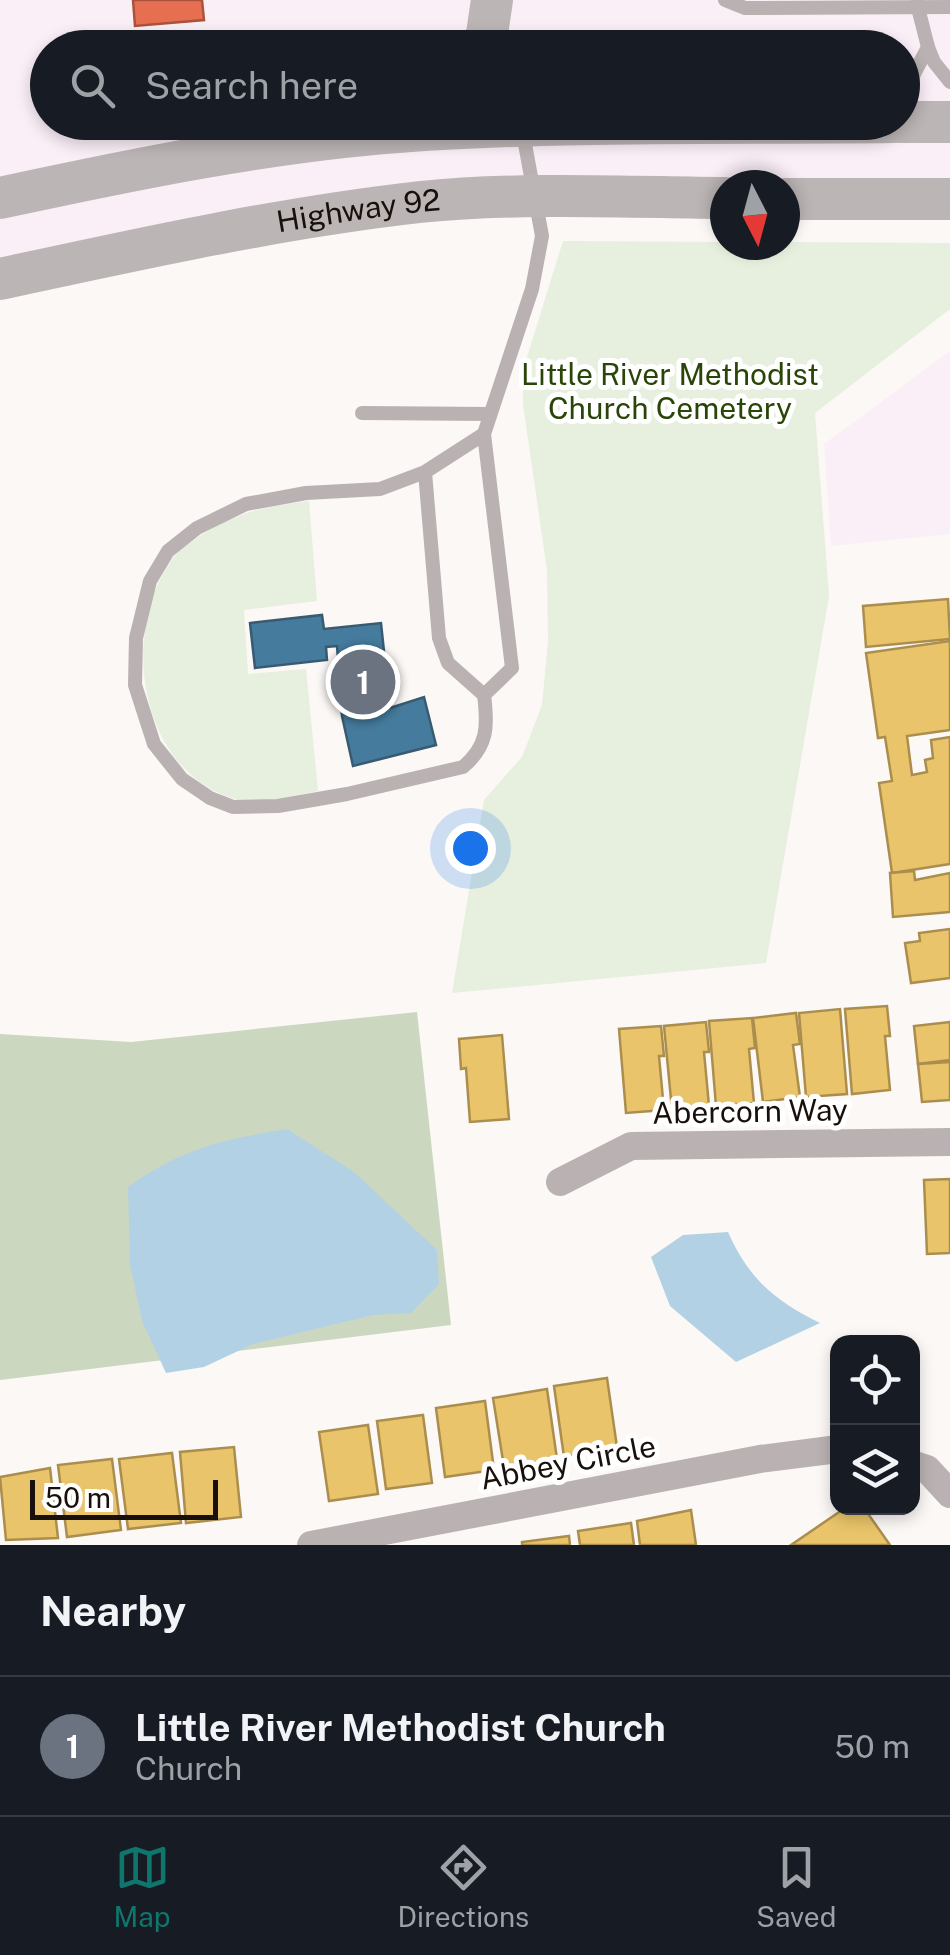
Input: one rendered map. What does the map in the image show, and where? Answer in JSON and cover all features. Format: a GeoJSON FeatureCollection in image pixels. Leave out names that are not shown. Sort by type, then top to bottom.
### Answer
{"type":"FeatureCollection","features":[{"type":"Feature","properties":{"kind":"main road"},"geometry":{"type":"LineString","coordinates":[[920,122],[950,122]]}},
{"type":"Feature","properties":{"kind":"main road"},"geometry":{"type":"LineString","coordinates":[[0,198],[326,140]]}},
{"type":"Feature","properties":{"kind":"main road","name":"Highway 92"},"geometry":{"type":"LineString","coordinates":[[0,279],[277,222],[423,202],[536,197],[710,198]]}},
{"type":"Feature","properties":{"kind":"main road"},"geometry":{"type":"LineString","coordinates":[[800,199],[950,199]]}},
{"type":"Feature","properties":{"kind":"street","name":"Abercorn Way"},"geometry":{"type":"LineString","coordinates":[[560,1182],[632,1146],[950,1142]]}},
{"type":"Feature","properties":{"kind":"street","name":"Abbey Circle"},"geometry":{"type":"LineString","coordinates":[[312,1545],[760,1459],[830,1450]]}},
{"type":"Feature","properties":{"kind":"street"},"geometry":{"type":"LineString","coordinates":[[920,1467],[950,1494]]}},
{"type":"Feature","properties":{"kind":"lane"},"geometry":{"type":"LineString","coordinates":[[725,0],[752,4],[948,6]]}},
{"type":"Feature","properties":{"kind":"lane"},"geometry":{"type":"LineString","coordinates":[[917,5],[934,62],[950,82]]}},
{"type":"Feature","properties":{"kind":"lane"},"geometry":{"type":"LineString","coordinates":[[920,64],[928,47]]}},
{"type":"Feature","properties":{"kind":"lane"},"geometry":{"type":"LineString","coordinates":[[484,695],[512,668],[484,434],[540,258],[542,236],[524,140]]}},
{"type":"Feature","properties":{"kind":"lane"},"geometry":{"type":"LineString","coordinates":[[362,413],[490,414]]}},
{"type":"Feature","properties":{"kind":"lane"},"geometry":{"type":"LineString","coordinates":[[425,472],[439,638],[448,663],[484,695],[488,728],[478,754],[463,768],[278,806],[233,807],[210,798],[182,779],[154,744],[135,685],[136,638],[150,581],[168,552],[197,528],[246,504],[306,493],[380,489],[425,472],[484,434]]}},
{"type":"Feature","properties":{"kind":"shaded area"},"geometry":{"type":"Polygon","coordinates":[[[0,0],[950,0],[950,215],[800,188],[800,170],[710,170],[710,188],[585,209],[371,223],[0,296],[0,0]]]}},
{"type":"Feature","properties":{"kind":"shaded area"},"geometry":{"type":"Polygon","coordinates":[[[950,351],[950,534],[831,546],[824,444],[950,351]]]}},
{"type":"Feature","properties":{"kind":"green space","name":"Little River Methodist Church Cemetery"},"geometry":{"type":"Polygon","coordinates":[[[563,241],[710,242],[710,260],[800,260],[800,242],[950,243],[950,309],[815,413],[829,596],[766,963],[452,993],[484,800],[522,757],[542,705],[548,641],[547,570],[523,404],[523,370],[563,241]]]}},
{"type":"Feature","properties":{"kind":"green space"},"geometry":{"type":"Polygon","coordinates":[[[309,501],[317,601],[244,610],[248,674],[306,669],[318,791],[273,800],[239,800],[197,780],[173,755],[156,724],[146,689],[143,653],[147,617],[158,583],[185,546],[235,518],[309,501]]]}},
{"type":"Feature","properties":{"kind":"green space"},"geometry":{"type":"Polygon","coordinates":[[[417,1012],[451,1325],[0,1380],[0,1034],[131,1042],[417,1012]]]}},
{"type":"Feature","properties":{"kind":"water"},"geometry":{"type":"Polygon","coordinates":[[[287,1129],[354,1172],[437,1250],[439,1284],[411,1313],[373,1315],[253,1344],[204,1367],[166,1373],[142,1321],[130,1264],[128,1187],[203,1147],[287,1129]]]}},
{"type":"Feature","properties":{"kind":"water"},"geometry":{"type":"Polygon","coordinates":[[[728,1232],[745,1263],[765,1286],[789,1306],[820,1323],[736,1362],[670,1306],[651,1257],[683,1235],[728,1232]]]}},
{"type":"Feature","properties":{"kind":"building: Homes"},"geometry":{"type":"Polygon","coordinates":[[[948,599],[950,639],[866,647],[863,606],[948,599]]]}},
{"type":"Feature","properties":{"kind":"building: Homes"},"geometry":{"type":"Polygon","coordinates":[[[950,641],[950,730],[907,736],[912,775],[927,772],[925,760],[933,758],[931,740],[950,737],[950,864],[892,873],[879,783],[892,781],[885,737],[878,738],[866,653],[950,641]]]}},
{"type":"Feature","properties":{"kind":"building: Homes"},"geometry":{"type":"Polygon","coordinates":[[[914,871],[915,880],[950,873],[950,912],[893,917],[890,873],[914,871]]]}},
{"type":"Feature","properties":{"kind":"building: Homes"},"geometry":{"type":"Polygon","coordinates":[[[950,929],[950,978],[911,983],[905,943],[920,941],[919,933],[950,929]]]}},
{"type":"Feature","properties":{"kind":"building: Homes"},"geometry":{"type":"Polygon","coordinates":[[[887,1006],[890,1036],[885,1036],[890,1090],[852,1094],[845,1009],[887,1006]]]}},
{"type":"Feature","properties":{"kind":"building: Homes"},"geometry":{"type":"Polygon","coordinates":[[[840,1009],[847,1094],[806,1097],[799,1013],[840,1009]]]}},
{"type":"Feature","properties":{"kind":"building: Homes"},"geometry":{"type":"Polygon","coordinates":[[[796,1013],[800,1044],[793,1045],[800,1097],[763,1102],[753,1018],[796,1013]]]}},
{"type":"Feature","properties":{"kind":"building: Homes"},"geometry":{"type":"Polygon","coordinates":[[[752,1018],[755,1048],[749,1049],[754,1103],[716,1106],[709,1021],[752,1018]]]}},
{"type":"Feature","properties":{"kind":"building: Homes"},"geometry":{"type":"Polygon","coordinates":[[[706,1022],[709,1052],[704,1052],[709,1106],[672,1110],[664,1026],[706,1022]]]}},
{"type":"Feature","properties":{"kind":"building: Homes"},"geometry":{"type":"Polygon","coordinates":[[[950,1022],[950,1060],[918,1064],[914,1026],[950,1022]]]}},
{"type":"Feature","properties":{"kind":"building: Homes"},"geometry":{"type":"Polygon","coordinates":[[[661,1026],[664,1056],[659,1056],[664,1110],[626,1113],[619,1029],[661,1026]]]}},
{"type":"Feature","properties":{"kind":"building: Homes"},"geometry":{"type":"Polygon","coordinates":[[[502,1035],[509,1119],[470,1122],[466,1068],[461,1069],[459,1039],[502,1035]]]}},
{"type":"Feature","properties":{"kind":"building: Homes"},"geometry":{"type":"Polygon","coordinates":[[[950,1062],[950,1100],[922,1102],[918,1064],[950,1062]]]}},
{"type":"Feature","properties":{"kind":"building: Homes"},"geometry":{"type":"Polygon","coordinates":[[[950,1179],[950,1253],[927,1254],[924,1180],[950,1179]]]}},
{"type":"Feature","properties":{"kind":"building: Homes"},"geometry":{"type":"Polygon","coordinates":[[[607,1378],[617,1447],[564,1457],[554,1386],[607,1378]]]}},
{"type":"Feature","properties":{"kind":"building: Homes"},"geometry":{"type":"Polygon","coordinates":[[[547,1389],[557,1459],[504,1467],[493,1398],[547,1389]]]}},
{"type":"Feature","properties":{"kind":"building: Homes"},"geometry":{"type":"Polygon","coordinates":[[[485,1401],[494,1470],[445,1477],[436,1408],[485,1401]]]}},
{"type":"Feature","properties":{"kind":"building: Homes"},"geometry":{"type":"Polygon","coordinates":[[[423,1415],[432,1483],[386,1489],[377,1421],[423,1415]]]}},
{"type":"Feature","properties":{"kind":"building: Homes"},"geometry":{"type":"Polygon","coordinates":[[[368,1425],[378,1494],[329,1501],[319,1432],[368,1425]]]}},
{"type":"Feature","properties":{"kind":"building: Homes"},"geometry":{"type":"Polygon","coordinates":[[[234,1447],[241,1517],[186,1523],[180,1452],[234,1447]]]}},
{"type":"Feature","properties":{"kind":"building: Homes"},"geometry":{"type":"Polygon","coordinates":[[[172,1453],[181,1523],[128,1529],[119,1459],[172,1453]]]}},
{"type":"Feature","properties":{"kind":"building: Homes"},"geometry":{"type":"Polygon","coordinates":[[[112,1459],[121,1530],[67,1537],[58,1465],[112,1459]]]}},
{"type":"Feature","properties":{"kind":"building: Homes"},"geometry":{"type":"Polygon","coordinates":[[[50,1468],[58,1538],[6,1540],[0,1477],[50,1468]]]}},
{"type":"Feature","properties":{"kind":"building: Homes"},"geometry":{"type":"Polygon","coordinates":[[[691,1510],[696,1545],[640,1545],[637,1521],[691,1510]]]}},
{"type":"Feature","properties":{"kind":"building: Homes"},"geometry":{"type":"Polygon","coordinates":[[[835,1515],[869,1515],[890,1545],[791,1545],[835,1515]]]}},
{"type":"Feature","properties":{"kind":"building: Homes"},"geometry":{"type":"Polygon","coordinates":[[[631,1523],[634,1545],[580,1545],[578,1531],[631,1523]]]}},
{"type":"Feature","properties":{"kind":"building: Homes"},"geometry":{"type":"Polygon","coordinates":[[[569,1536],[570,1545],[522,1545],[522,1542],[569,1536]]]}},
{"type":"Feature","properties":{"kind":"building: Shops"},"geometry":{"type":"Polygon","coordinates":[[[133,0],[202,0],[204,20],[135,26],[133,0]]]}},
{"type":"Feature","properties":{"kind":"building: Public"},"geometry":{"type":"Polygon","coordinates":[[[322,615],[324,629],[381,623],[390,708],[424,697],[436,745],[353,766],[342,716],[337,646],[326,647],[327,660],[255,668],[250,623],[322,615]]]}},
{"type":"Feature","properties":{"kind":"place","name":"Little River Methodist Church"},"geometry":{"type":"Point","coordinates":[363,682]}}]}
